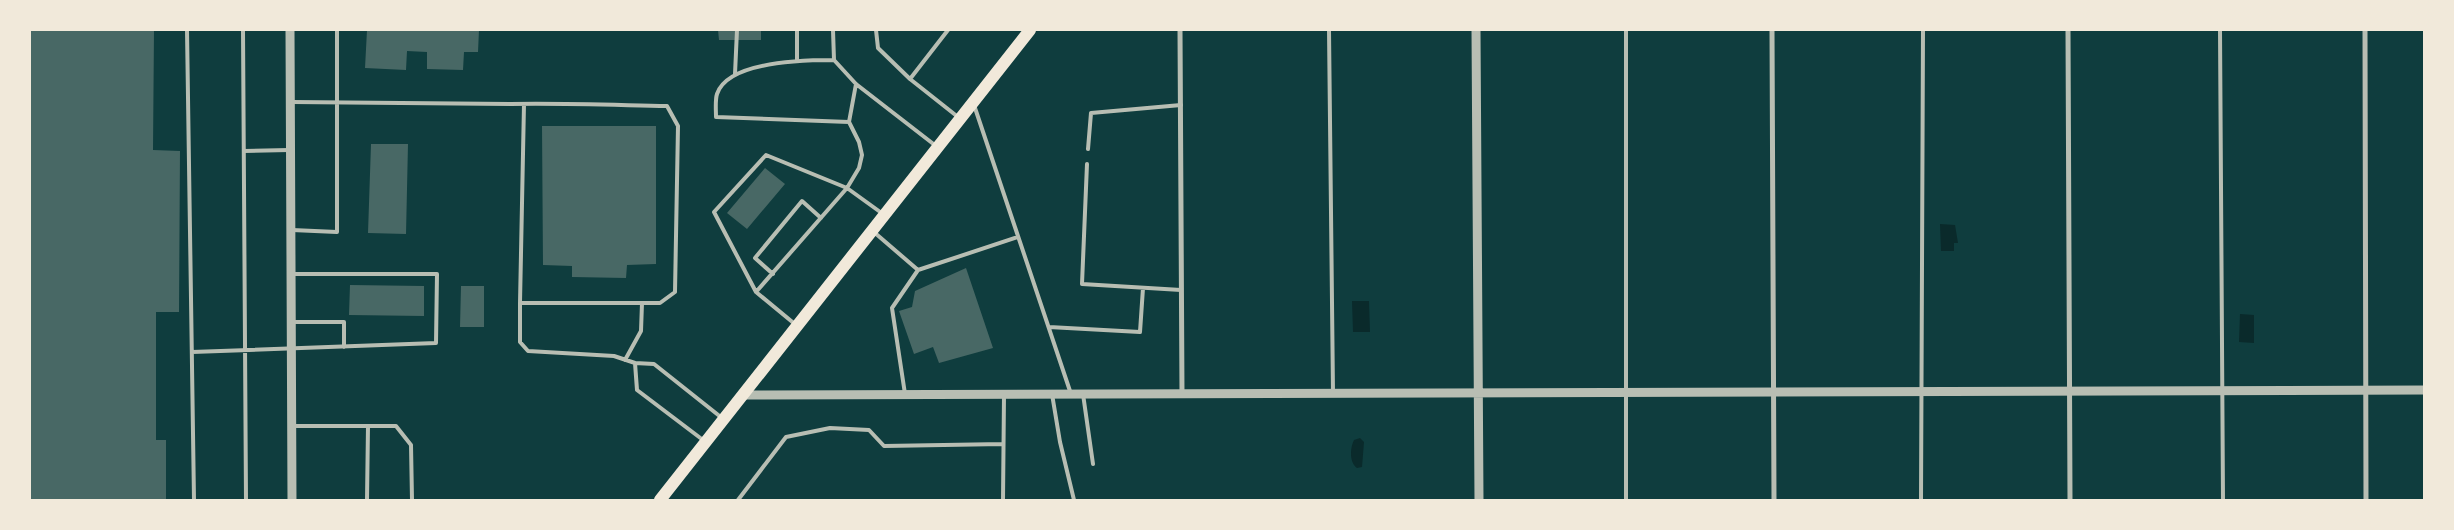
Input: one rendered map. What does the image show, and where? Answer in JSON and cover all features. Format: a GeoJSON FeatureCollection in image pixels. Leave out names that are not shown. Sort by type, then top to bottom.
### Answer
{"type":"FeatureCollection","features":[{"type":"Feature","properties":{"kind":"main road"},"geometry":{"type":"LineString","coordinates":[[660,500],[1030,30]]}},
{"type":"Feature","properties":{"kind":"street"},"geometry":{"type":"LineString","coordinates":[[290,30],[292,102],[292,500]]}},
{"type":"Feature","properties":{"kind":"street"},"geometry":{"type":"LineString","coordinates":[[1180,30],[1182,394]]}},
{"type":"Feature","properties":{"kind":"street"},"geometry":{"type":"LineString","coordinates":[[1476,30],[1479,500]]}},
{"type":"Feature","properties":{"kind":"street"},"geometry":{"type":"LineString","coordinates":[[1772,30],[1774,500]]}},
{"type":"Feature","properties":{"kind":"street"},"geometry":{"type":"LineString","coordinates":[[2068,30],[2070,500]]}},
{"type":"Feature","properties":{"kind":"street"},"geometry":{"type":"LineString","coordinates":[[2366,30],[2366,500]]}},
{"type":"Feature","properties":{"kind":"street"},"geometry":{"type":"LineString","coordinates":[[743,395],[2424,390]]}},
{"type":"Feature","properties":{"kind":"lane"},"geometry":{"type":"LineString","coordinates":[[187,30],[194,500]]}},
{"type":"Feature","properties":{"kind":"lane"},"geometry":{"type":"LineString","coordinates":[[243,30],[246,500]]}},
{"type":"Feature","properties":{"kind":"lane"},"geometry":{"type":"LineString","coordinates":[[292,230],[337,232],[337,30]]}},
{"type":"Feature","properties":{"kind":"lane"},"geometry":{"type":"LineString","coordinates":[[735,74],[736,30]]}},
{"type":"Feature","properties":{"kind":"lane"},"geometry":{"type":"LineString","coordinates":[[797,30],[797,60]]}},
{"type":"Feature","properties":{"kind":"lane"},"geometry":{"type":"LineString","coordinates":[[833,30],[834,60],[856,84],[938,147]]}},
{"type":"Feature","properties":{"kind":"lane"},"geometry":{"type":"LineString","coordinates":[[876,30],[878,48],[910,79],[960,119]]}},
{"type":"Feature","properties":{"kind":"lane"},"geometry":{"type":"LineString","coordinates":[[910,79],[948,30]]}},
{"type":"Feature","properties":{"kind":"lane"},"geometry":{"type":"LineString","coordinates":[[1328,30],[1333,393]]}},
{"type":"Feature","properties":{"kind":"lane"},"geometry":{"type":"LineString","coordinates":[[1626,30],[1626,500]]}},
{"type":"Feature","properties":{"kind":"lane"},"geometry":{"type":"LineString","coordinates":[[1921,500],[1923,30]]}},
{"type":"Feature","properties":{"kind":"lane"},"geometry":{"type":"LineString","coordinates":[[2220,30],[2223,500]]}},
{"type":"Feature","properties":{"kind":"lane"},"geometry":{"type":"LineString","coordinates":[[834,60],[797,60],[747,69],[735,74],[717,93],[716,117],[849,122]]}},
{"type":"Feature","properties":{"kind":"lane"},"geometry":{"type":"LineString","coordinates":[[756,292],[847,188],[859,168],[862,155],[859,142],[849,122],[856,84]]}},
{"type":"Feature","properties":{"kind":"lane"},"geometry":{"type":"LineString","coordinates":[[292,102],[667,106],[678,126],[675,292],[660,303],[520,303]]}},
{"type":"Feature","properties":{"kind":"lane"},"geometry":{"type":"LineString","coordinates":[[973,103],[1071,394]]}},
{"type":"Feature","properties":{"kind":"lane"},"geometry":{"type":"LineString","coordinates":[[524,104],[520,342],[528,351],[614,356],[635,364],[654,364],[724,420]]}},
{"type":"Feature","properties":{"kind":"lane"},"geometry":{"type":"LineString","coordinates":[[1088,149],[1091,113],[1181,105]]}},
{"type":"Feature","properties":{"kind":"lane"},"geometry":{"type":"LineString","coordinates":[[244,151],[291,150]]}},
{"type":"Feature","properties":{"kind":"lane"},"geometry":{"type":"LineString","coordinates":[[797,326],[756,292],[714,212],[766,155],[847,188],[885,215]]}},
{"type":"Feature","properties":{"kind":"lane"},"geometry":{"type":"LineString","coordinates":[[1087,164],[1082,284],[1181,290]]}},
{"type":"Feature","properties":{"kind":"lane"},"geometry":{"type":"LineString","coordinates":[[773,274],[755,258],[802,201],[821,218]]}},
{"type":"Feature","properties":{"kind":"lane"},"geometry":{"type":"LineString","coordinates":[[872,231],[918,270]]}},
{"type":"Feature","properties":{"kind":"lane"},"geometry":{"type":"LineString","coordinates":[[906,394],[892,308],[918,270],[1018,237]]}},
{"type":"Feature","properties":{"kind":"lane"},"geometry":{"type":"LineString","coordinates":[[192,352],[436,343],[437,274],[292,274]]}},
{"type":"Feature","properties":{"kind":"lane"},"geometry":{"type":"LineString","coordinates":[[1048,327],[1140,332],[1142,288]]}},
{"type":"Feature","properties":{"kind":"lane"},"geometry":{"type":"LineString","coordinates":[[625,360],[641,331],[642,303]]}},
{"type":"Feature","properties":{"kind":"lane"},"geometry":{"type":"LineString","coordinates":[[292,322],[344,322],[344,347]]}},
{"type":"Feature","properties":{"kind":"lane"},"geometry":{"type":"LineString","coordinates":[[635,364],[637,390],[706,443]]}},
{"type":"Feature","properties":{"kind":"lane"},"geometry":{"type":"LineString","coordinates":[[1003,500],[1004,394]]}},
{"type":"Feature","properties":{"kind":"lane"},"geometry":{"type":"LineString","coordinates":[[1052,394],[1060,442],[1074,500]]}},
{"type":"Feature","properties":{"kind":"lane"},"geometry":{"type":"LineString","coordinates":[[1083,394],[1093,464]]}},
{"type":"Feature","properties":{"kind":"lane"},"geometry":{"type":"LineString","coordinates":[[292,426],[396,426],[411,446],[412,500]]}},
{"type":"Feature","properties":{"kind":"lane"},"geometry":{"type":"LineString","coordinates":[[368,426],[368,500]]}},
{"type":"Feature","properties":{"kind":"lane"},"geometry":{"type":"LineString","coordinates":[[738,500],[786,437],[830,428],[869,430],[884,446],[1004,444]]}},
{"type":"Feature","properties":{"kind":"water"},"geometry":{"type":"Polygon","coordinates":[[[1940,224],[1955,225],[1958,243],[1954,243],[1954,251],[1941,251],[1940,224]]]}},
{"type":"Feature","properties":{"kind":"water"},"geometry":{"type":"Polygon","coordinates":[[[1352,301],[1369,301],[1370,332],[1353,332],[1352,301]]]}},
{"type":"Feature","properties":{"kind":"water"},"geometry":{"type":"Polygon","coordinates":[[[2240,314],[2254,315],[2254,343],[2239,342],[2240,314]]]}},
{"type":"Feature","properties":{"kind":"water"},"geometry":{"type":"Polygon","coordinates":[[[1360,438],[1364,442],[1362,467],[1357,468],[1351,459],[1351,451],[1354,440],[1360,438]]]}},
{"type":"Feature","properties":{"kind":"building"},"geometry":{"type":"Polygon","coordinates":[[[30,30],[154,30],[153,150],[180,151],[179,312],[156,312],[156,440],[166,440],[166,500],[30,500],[30,30]]]}},
{"type":"Feature","properties":{"kind":"building"},"geometry":{"type":"Polygon","coordinates":[[[367,30],[479,30],[478,52],[464,52],[463,70],[427,69],[427,52],[407,51],[406,70],[365,68],[367,30]]]}},
{"type":"Feature","properties":{"kind":"building"},"geometry":{"type":"Polygon","coordinates":[[[718,30],[761,30],[761,40],[719,40],[718,30]]]}},
{"type":"Feature","properties":{"kind":"building"},"geometry":{"type":"Polygon","coordinates":[[[542,126],[656,126],[656,264],[627,265],[626,278],[572,277],[572,266],[543,265],[542,126]]]}},
{"type":"Feature","properties":{"kind":"building"},"geometry":{"type":"Polygon","coordinates":[[[371,144],[408,144],[406,234],[368,233],[371,144]]]}},
{"type":"Feature","properties":{"kind":"building"},"geometry":{"type":"Polygon","coordinates":[[[765,168],[785,184],[747,229],[727,213],[765,168]]]}},
{"type":"Feature","properties":{"kind":"building"},"geometry":{"type":"Polygon","coordinates":[[[966,268],[993,348],[939,363],[933,347],[914,354],[899,311],[912,307],[915,291],[966,268]]]}},
{"type":"Feature","properties":{"kind":"building"},"geometry":{"type":"Polygon","coordinates":[[[350,285],[424,286],[424,316],[349,315],[350,285]]]}},
{"type":"Feature","properties":{"kind":"building"},"geometry":{"type":"Polygon","coordinates":[[[461,286],[484,286],[484,327],[460,327],[461,286]]]}}]}
